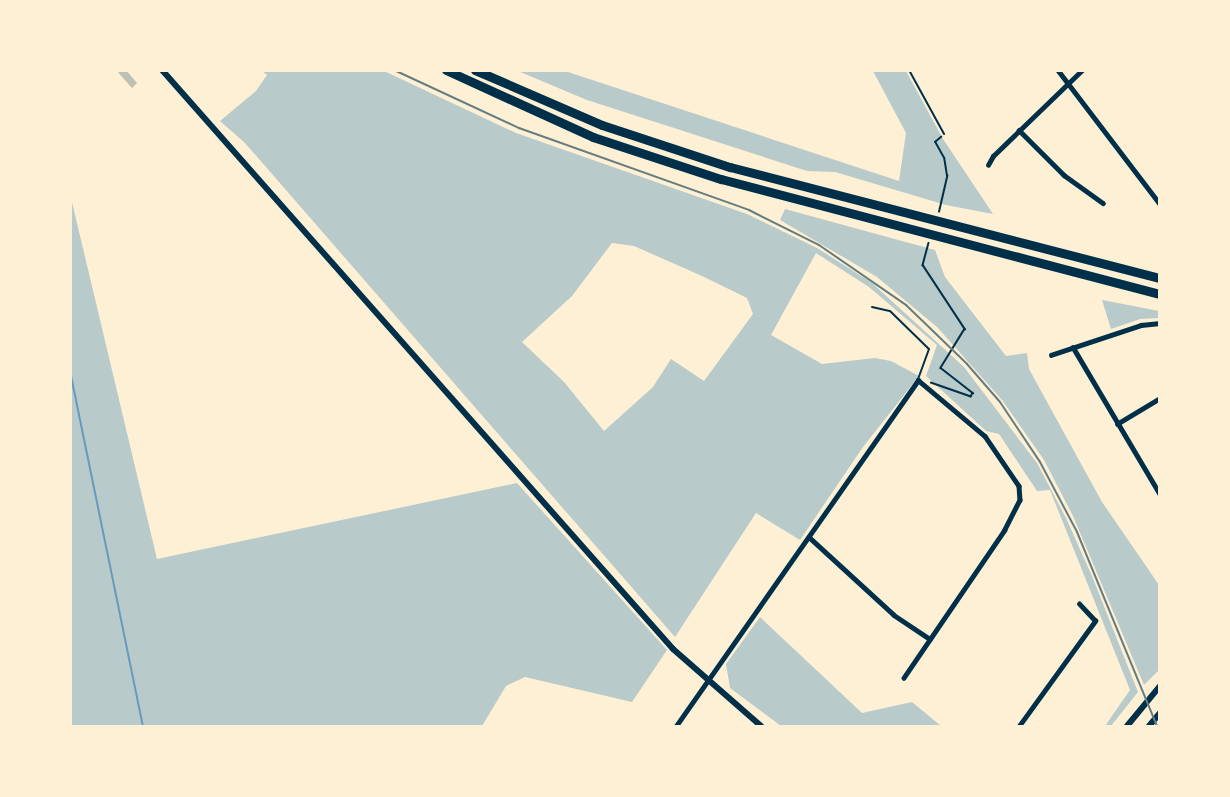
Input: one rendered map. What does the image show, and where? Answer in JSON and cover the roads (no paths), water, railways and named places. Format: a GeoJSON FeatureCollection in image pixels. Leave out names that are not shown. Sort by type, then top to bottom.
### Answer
{"type":"FeatureCollection","features":[{"type":"Feature","properties":{"kind":"highway"},"geometry":{"type":"LineString","coordinates":[[446,70],[593,137],[721,179],[1160,294]]}},
{"type":"Feature","properties":{"kind":"highway"},"geometry":{"type":"LineString","coordinates":[[475,70],[602,125],[730,167],[1160,278]]}},
{"type":"Feature","properties":{"kind":"street"},"geometry":{"type":"LineString","coordinates":[[162,70],[666,641],[708,682],[761,726]]}},
{"type":"Feature","properties":{"kind":"street"},"geometry":{"type":"LineString","coordinates":[[1058,70],[1160,204]]}},
{"type":"Feature","properties":{"kind":"street"},"geometry":{"type":"LineString","coordinates":[[988,165],[1020,130],[1082,70]]}},
{"type":"Feature","properties":{"kind":"street"},"geometry":{"type":"LineString","coordinates":[[1020,130],[1064,175],[1103,203]]}},
{"type":"Feature","properties":{"kind":"street"},"geometry":{"type":"LineString","coordinates":[[1051,355],[1141,325],[1160,323]]}},
{"type":"Feature","properties":{"kind":"street"},"geometry":{"type":"LineString","coordinates":[[1073,347],[1160,494]]}},
{"type":"Feature","properties":{"kind":"street"},"geometry":{"type":"LineString","coordinates":[[676,726],[918,380],[985,436],[1019,486],[1020,500],[1005,530],[904,678]]}},
{"type":"Feature","properties":{"kind":"street"},"geometry":{"type":"LineString","coordinates":[[1118,424],[1160,398]]}},
{"type":"Feature","properties":{"kind":"street"},"geometry":{"type":"LineString","coordinates":[[809,537],[894,615],[930,639]]}},
{"type":"Feature","properties":{"kind":"street"},"geometry":{"type":"LineString","coordinates":[[1019,726],[1095,621],[1080,604]]}},
{"type":"Feature","properties":{"kind":"street"},"geometry":{"type":"LineString","coordinates":[[1128,726],[1160,686]]}},
{"type":"Feature","properties":{"kind":"street"},"geometry":{"type":"LineString","coordinates":[[1149,726],[1160,713]]}},
{"type":"Feature","properties":{"kind":"lane"},"geometry":{"type":"LineString","coordinates":[[909,70],[944,134]]}},
{"type":"Feature","properties":{"kind":"lane"},"geometry":{"type":"LineString","coordinates":[[872,307],[890,312],[929,348],[918,380]]}},
{"type":"Feature","properties":{"kind":"waterway"},"geometry":{"type":"LineString","coordinates":[[70,371],[143,726]]}},
{"type":"Feature","properties":{"kind":"railway"},"geometry":{"type":"LineString","coordinates":[[394,70],[519,128],[749,210],[819,245],[906,305],[967,364],[1000,402],[1040,462],[1077,532],[1157,726]]}}]}
